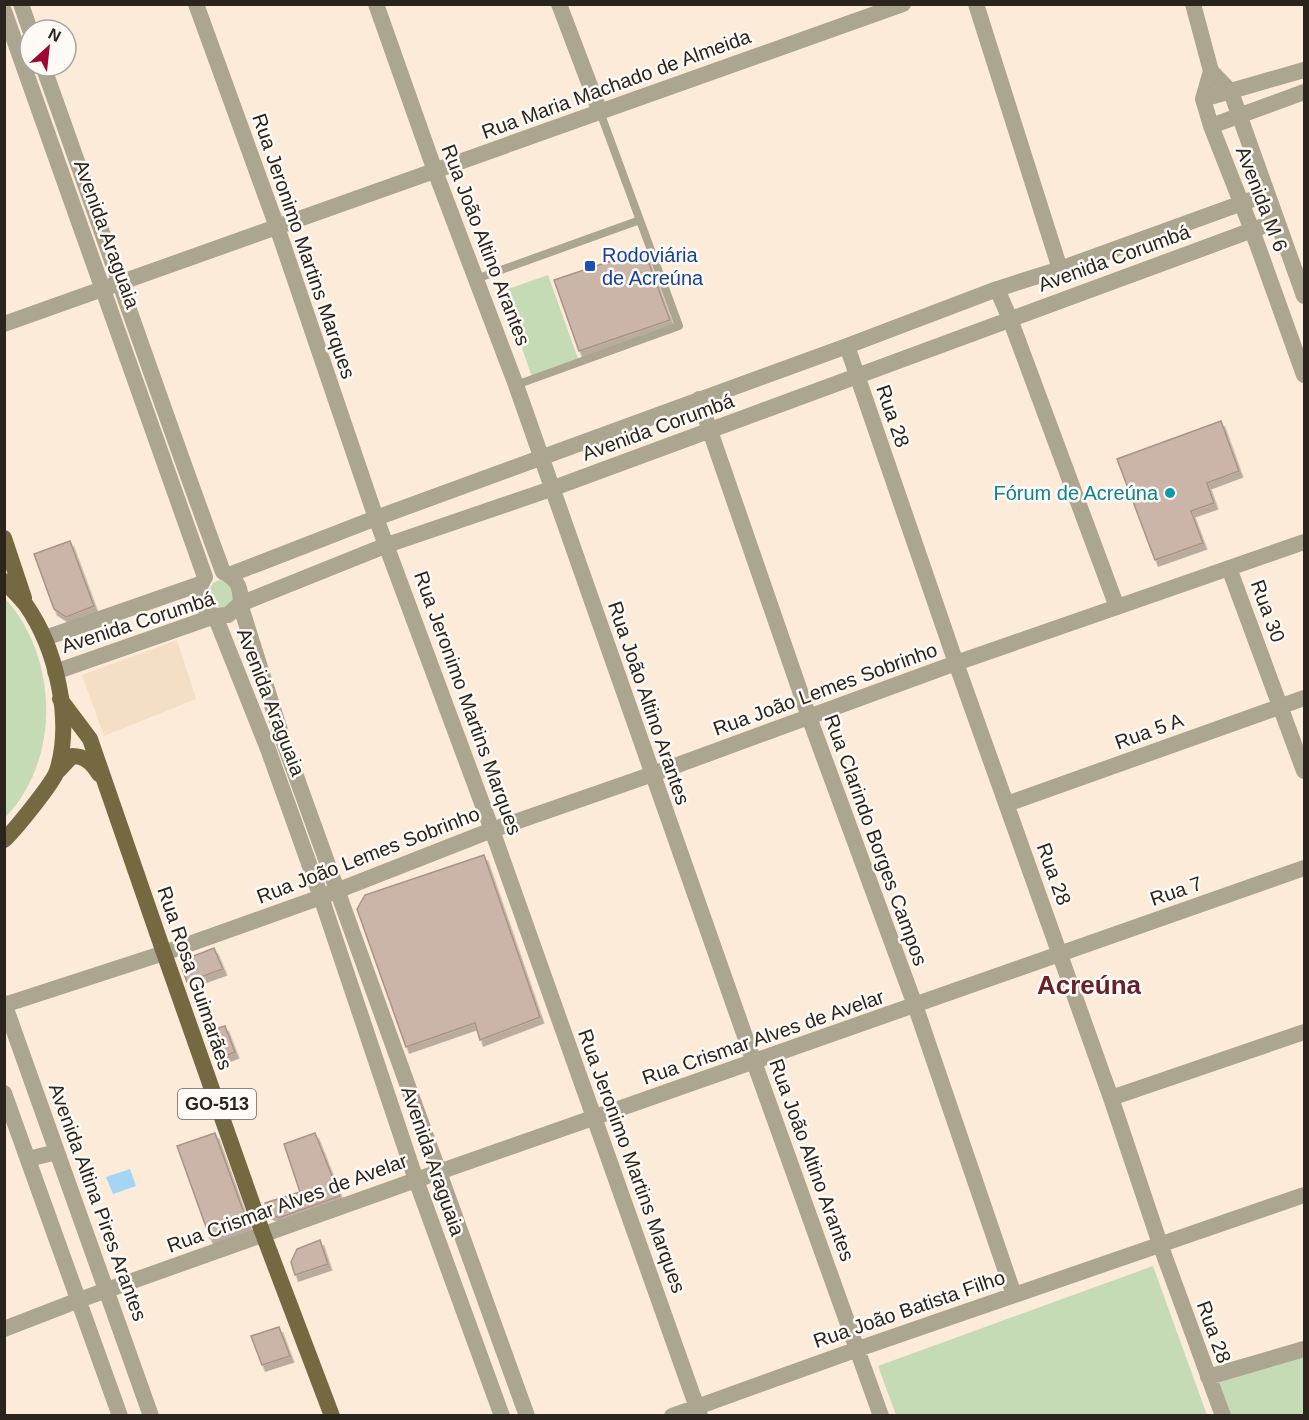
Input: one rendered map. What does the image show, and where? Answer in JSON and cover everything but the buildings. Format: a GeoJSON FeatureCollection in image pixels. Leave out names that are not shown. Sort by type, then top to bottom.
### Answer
{"type":"FeatureCollection","features":[{"type":"Feature","properties":{"kind":"main road"},"geometry":{"type":"LineString","coordinates":[[4,538],[26,605],[45,638],[56,672],[64,736],[56,773],[14,831],[4,840]]}},
{"type":"Feature","properties":{"kind":"main road"},"geometry":{"type":"LineString","coordinates":[[4,581],[26,605]]}},
{"type":"Feature","properties":{"kind":"main road","name":"Rua Rosa Guimarães"},"geometry":{"type":"LineString","coordinates":[[60,699],[90,739],[263,1234],[332,1416]]}},
{"type":"Feature","properties":{"kind":"main road","name":"Rua Rosa Guimarães"},"geometry":{"type":"LineString","coordinates":[[56,773],[72,756],[80,756],[92,763],[108,790]]}},
{"type":"Feature","properties":{"kind":"street","name":"Rua Jeronimo Martins Marques"},"geometry":{"type":"LineString","coordinates":[[196,4],[277,227],[376,518],[492,830],[698,1411]]}},
{"type":"Feature","properties":{"kind":"street","name":"Rua João Altino Arantes"},"geometry":{"type":"LineString","coordinates":[[376,4],[435,171],[516,385],[881,1416]]}},
{"type":"Feature","properties":{"kind":"street"},"geometry":{"type":"LineString","coordinates":[[559,4],[600,112]]}},
{"type":"Feature","properties":{"kind":"street","name":"Rua Maria Machado de Almeida"},"geometry":{"type":"LineString","coordinates":[[4,324],[903,4]]}},
{"type":"Feature","properties":{"kind":"street"},"geometry":{"type":"LineString","coordinates":[[976,4],[1060,269]]}},
{"type":"Feature","properties":{"kind":"street","name":"Avenida M 6"},"geometry":{"type":"LineString","coordinates":[[1192,4],[1211,72],[1231,92],[1305,296]]}},
{"type":"Feature","properties":{"kind":"street","name":"Avenida Araguaia"},"geometry":{"type":"LineString","coordinates":[[4,11],[104,289],[162,432],[226,574],[240,587],[242,594],[240,604],[284,743],[527,1416]]}},
{"type":"Feature","properties":{"kind":"street"},"geometry":{"type":"LineString","coordinates":[[1203,99],[1305,70]]}},
{"type":"Feature","properties":{"kind":"street"},"geometry":{"type":"LineString","coordinates":[[1203,99],[1211,72]]}},
{"type":"Feature","properties":{"kind":"street","name":"Avenida Araguaia"},"geometry":{"type":"LineString","coordinates":[[47,78],[121,283],[202,581],[199,592],[202,606],[215,616],[268,749],[321,897],[416,1180],[502,1416]]}},
{"type":"Feature","properties":{"kind":"street"},"geometry":{"type":"LineString","coordinates":[[1211,126],[1305,92]]}},
{"type":"Feature","properties":{"kind":"street","name":"Avenida M 6"},"geometry":{"type":"LineString","coordinates":[[1203,99],[1211,126],[1305,375]]}},
{"type":"Feature","properties":{"kind":"street"},"geometry":{"type":"LineString","coordinates":[[53,148],[71,143]]}},
{"type":"Feature","properties":{"kind":"street","name":"Avenida Corumbá"},"geometry":{"type":"LineString","coordinates":[[45,638],[202,581],[215,572],[226,574],[997,289],[1060,269],[1268,194]]}},
{"type":"Feature","properties":{"kind":"street","name":"Avenida Corumbá"},"geometry":{"type":"LineString","coordinates":[[56,672],[215,616],[228,615],[240,604],[387,545],[551,489],[1277,221]]}},
{"type":"Feature","properties":{"kind":"street"},"geometry":{"type":"LineString","coordinates":[[997,289],[1117,607]]}},
{"type":"Feature","properties":{"kind":"street","name":"Rua 28"},"geometry":{"type":"LineString","coordinates":[[847,346],[956,663],[1061,954],[1160,1244],[1223,1416]]}},
{"type":"Feature","properties":{"kind":"street","name":"Rua Clarindo Borges Campos"},"geometry":{"type":"LineString","coordinates":[[699,399],[809,717],[915,1005],[1014,1294]]}},
{"type":"Feature","properties":{"kind":"street","name":"Rua João Lemes Sobrinho"},"geometry":{"type":"LineString","coordinates":[[5,1004],[164,953],[321,897],[492,830],[653,774],[956,663],[1305,542]]}},
{"type":"Feature","properties":{"kind":"street","name":"Rua 30"},"geometry":{"type":"LineString","coordinates":[[1229,568],[1305,771]]}},
{"type":"Feature","properties":{"kind":"street","name":"Rua 5 A"},"geometry":{"type":"LineString","coordinates":[[1007,804],[1305,698]]}},
{"type":"Feature","properties":{"kind":"street"},"geometry":{"type":"LineString","coordinates":[[268,749],[284,743]]}},
{"type":"Feature","properties":{"kind":"street","name":"Rua 7"},"geometry":{"type":"LineString","coordinates":[[1061,954],[1305,868]]}},
{"type":"Feature","properties":{"kind":"street","name":"Rua Crismar Alves de Avelar"},"geometry":{"type":"LineString","coordinates":[[4,1329],[439,1171],[1061,954]]}},
{"type":"Feature","properties":{"kind":"street","name":"Avenida Altina Pires Arantes"},"geometry":{"type":"LineString","coordinates":[[5,1004],[152,1416]]}},
{"type":"Feature","properties":{"kind":"street"},"geometry":{"type":"LineString","coordinates":[[368,1037],[388,1030]]}},
{"type":"Feature","properties":{"kind":"street"},"geometry":{"type":"LineString","coordinates":[[1111,1098],[1305,1032]]}},
{"type":"Feature","properties":{"kind":"street"},"geometry":{"type":"LineString","coordinates":[[4,1093],[120,1416]]}},
{"type":"Feature","properties":{"kind":"street"},"geometry":{"type":"LineString","coordinates":[[28,1159],[57,1152]]}},
{"type":"Feature","properties":{"kind":"street","name":"Rua João Batista Filho"},"geometry":{"type":"LineString","coordinates":[[672,1416],[698,1411],[858,1349],[1305,1195]]}},
{"type":"Feature","properties":{"kind":"street"},"geometry":{"type":"LineString","coordinates":[[470,1327],[492,1318]]}},
{"type":"Feature","properties":{"kind":"street"},"geometry":{"type":"LineString","coordinates":[[1208,1377],[1305,1349]]}},
{"type":"Feature","properties":{"kind":"lane"},"geometry":{"type":"LineString","coordinates":[[516,385],[679,326],[600,112]]}},
{"type":"Feature","properties":{"kind":"lane"},"geometry":{"type":"LineString","coordinates":[[476,279],[640,220]]}},
{"type":"Feature","properties":{"kind":"shaded area"},"geometry":{"type":"Polygon","coordinates":[[[177,640],[196,699],[104,736],[82,675],[177,640]]]}},
{"type":"Feature","properties":{"kind":"green space"},"geometry":{"type":"Polygon","coordinates":[[[548,275],[579,361],[532,377],[502,291],[548,275]]]}},
{"type":"Feature","properties":{"kind":"green space"},"geometry":{"type":"Polygon","coordinates":[[[219,580],[229,584],[234,594],[231,605],[221,609],[214,604],[208,592],[213,583],[219,580]]]}},
{"type":"Feature","properties":{"kind":"green space"},"geometry":{"type":"Polygon","coordinates":[[[5,598],[23,623],[36,650],[43,679],[46,709],[44,739],[36,767],[23,794],[5,818],[5,598]]]}},
{"type":"Feature","properties":{"kind":"green space"},"geometry":{"type":"Polygon","coordinates":[[[1153,1266],[1207,1415],[896,1415],[878,1366],[1153,1266]]]}},
{"type":"Feature","properties":{"kind":"green space"},"geometry":{"type":"Polygon","coordinates":[[[1304,1355],[1304,1415],[1230,1415],[1217,1381],[1304,1355]]]}},
{"type":"Feature","properties":{"kind":"water"},"geometry":{"type":"Polygon","coordinates":[[[130,1169],[136,1186],[113,1194],[106,1177],[130,1169]]]}},
{"type":"Feature","properties":{"kind":"place","name":"Rodoviária de Acreúna"},"geometry":{"type":"Point","coordinates":[590,266]}},
{"type":"Feature","properties":{"kind":"place","name":"Fórum de Acreúna"},"geometry":{"type":"Point","coordinates":[1170,493]}},
{"type":"Feature","properties":{"kind":"district","name":"Acreúna"},"geometry":{"type":"Point","coordinates":[1089,985]}}]}
